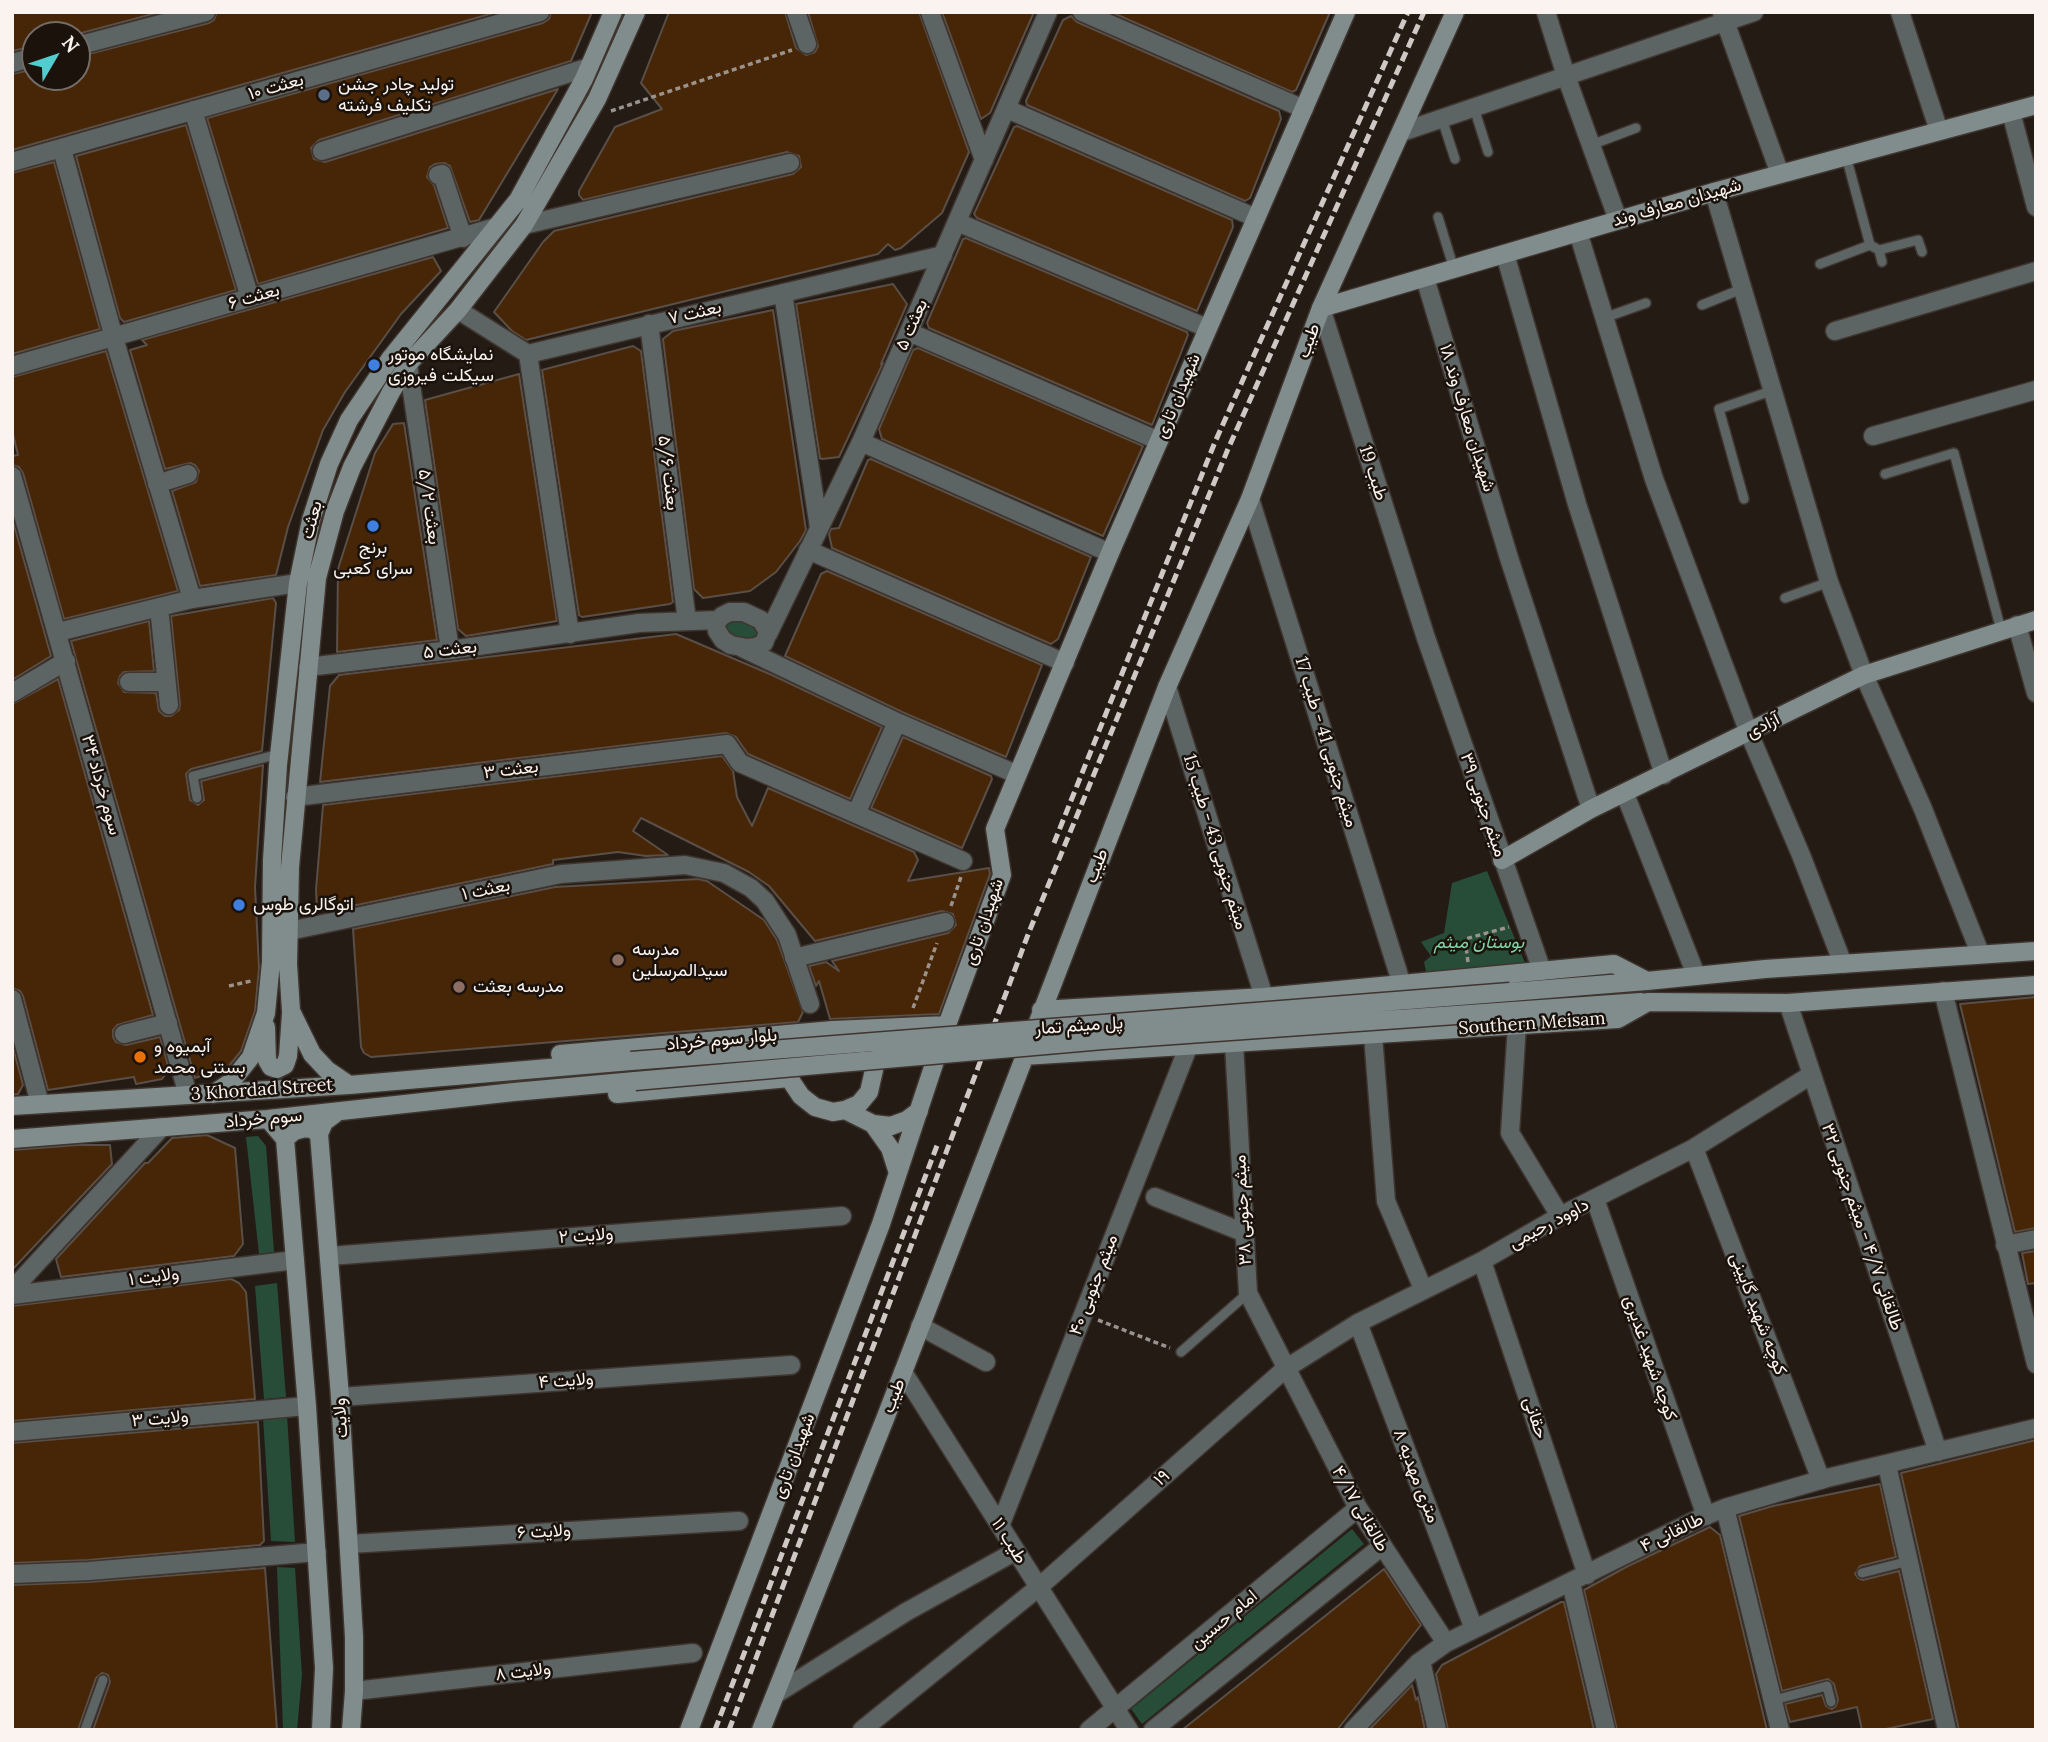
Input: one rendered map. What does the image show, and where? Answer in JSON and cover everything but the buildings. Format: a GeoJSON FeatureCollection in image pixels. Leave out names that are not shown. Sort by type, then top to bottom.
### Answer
{"type":"FeatureCollection","features":[{"type":"Feature","properties":{"kind":"main road","name":"بعثت"},"geometry":{"type":"LineString","coordinates":[[214,1094],[231,1082],[251,1057],[266,1013],[271,962],[272,860],[279,754],[298,583],[311,520],[329,464],[349,420],[390,359],[523,190],[589,67],[614,12]]}},
{"type":"Feature","properties":{"kind":"main road","name":"بعثت"},"geometry":{"type":"LineString","coordinates":[[349,1085],[327,1070],[312,1054],[291,1011],[290,867],[317,578],[335,511],[352,467],[374,423],[408,364],[458,310],[524,225],[585,120],[636,12]]}},
{"type":"Feature","properties":{"kind":"main road","name":"شهیدان تاری"},"geometry":{"type":"LineString","coordinates":[[689,1730],[862,1275],[947,1025],[1002,875],[995,829],[1016,774],[1346,12]]}},
{"type":"Feature","properties":{"kind":"main road","name":"طیب"},"geometry":{"type":"LineString","coordinates":[[761,1730],[903,1372],[1167,687],[1250,499],[1321,308],[1455,12]]}},
{"type":"Feature","properties":{"kind":"main road","name":"شهیدان معارف وند"},"geometry":{"type":"LineString","coordinates":[[1321,308],[1714,192],[2036,105]]}},
{"type":"Feature","properties":{"kind":"main road","name":"آزادی"},"geometry":{"type":"LineString","coordinates":[[1502,860],[1591,809],[1864,675],[2036,620]]}},
{"type":"Feature","properties":{"kind":"main road"},"geometry":{"type":"LineString","coordinates":[[1041,1010],[1264,997],[1615,964],[1647,982],[1696,975],[2036,951]]}},
{"type":"Feature","properties":{"kind":"main road","name":"پل میثم تمار"},"geometry":{"type":"LineString","coordinates":[[505,1071],[1647,982]]}},
{"type":"Feature","properties":{"kind":"main road"},"geometry":{"type":"LineString","coordinates":[[1788,1003],[2036,985]]}},
{"type":"Feature","properties":{"kind":"main road","name":"پل میثم تمار"},"geometry":{"type":"LineString","coordinates":[[508,1092],[1103,1040],[1515,1018],[1648,1002],[1788,1003]]}},
{"type":"Feature","properties":{"kind":"main road"},"geometry":{"type":"LineString","coordinates":[[1102,1008],[1091,1014],[1085,1024],[1086,1037],[1093,1046],[1103,1052]]}},
{"type":"Feature","properties":{"kind":"main road"},"geometry":{"type":"LineString","coordinates":[[266,1013],[267,1060],[271,1068],[276,1069],[285,1065],[288,1056],[291,1011]]}},
{"type":"Feature","properties":{"kind":"main road","name":"Southern Meisam"},"geometry":{"type":"LineString","coordinates":[[1023,1056],[1373,1035],[1515,1018]]}},
{"type":"Feature","properties":{"kind":"main road","name":"بلوار سوم خرداد"},"geometry":{"type":"LineString","coordinates":[[505,1071],[538,1056],[832,1030],[947,1025]]}},
{"type":"Feature","properties":{"kind":"main road"},"geometry":{"type":"LineString","coordinates":[[832,1030],[860,1041],[872,1055],[874,1070],[869,1092],[859,1104],[839,1111]]}},
{"type":"Feature","properties":{"kind":"main road","name":"3 Khordad Street"},"geometry":{"type":"LineString","coordinates":[[12,1107],[349,1085],[505,1071]]}},
{"type":"Feature","properties":{"kind":"main road"},"geometry":{"type":"LineString","coordinates":[[508,1092],[547,1100],[789,1078],[801,1096],[815,1107],[839,1111],[873,1124],[891,1126],[907,1120],[919,1111]]}},
{"type":"Feature","properties":{"kind":"main road","name":"سوم خرداد"},"geometry":{"type":"LineString","coordinates":[[12,1139],[336,1113],[508,1092]]}},
{"type":"Feature","properties":{"kind":"main road"},"geometry":{"type":"LineString","coordinates":[[268,1119],[285,1139],[294,1131],[305,1128],[319,1134],[324,1122],[336,1113]]}},
{"type":"Feature","properties":{"kind":"main road"},"geometry":{"type":"LineString","coordinates":[[873,1124],[890,1147],[898,1172]]}},
{"type":"Feature","properties":{"kind":"main road","name":"ولایت"},"geometry":{"type":"LineString","coordinates":[[319,1134],[340,1397],[354,1637],[351,1730]]}},
{"type":"Feature","properties":{"kind":"main road","name":"ولایت"},"geometry":{"type":"LineString","coordinates":[[285,1139],[317,1552],[324,1668],[321,1730]]}},
{"type":"Feature","properties":{"kind":"street"},"geometry":{"type":"LineString","coordinates":[[91,42],[206,12]]}},
{"type":"Feature","properties":{"kind":"street","name":"بعثت ۱۰"},"geometry":{"type":"LineString","coordinates":[[12,162],[540,12]]}},
{"type":"Feature","properties":{"kind":"street"},"geometry":{"type":"LineString","coordinates":[[796,12],[807,44]]}},
{"type":"Feature","properties":{"kind":"street"},"geometry":{"type":"LineString","coordinates":[[930,12],[984,160]]}},
{"type":"Feature","properties":{"kind":"street","name":"بعثت ۵"},"geometry":{"type":"LineString","coordinates":[[768,634],[861,442],[1048,12]]}},
{"type":"Feature","properties":{"kind":"street"},"geometry":{"type":"LineString","coordinates":[[1082,12],[1304,108]]}},
{"type":"Feature","properties":{"kind":"street"},"geometry":{"type":"LineString","coordinates":[[1546,12],[1618,220]]}},
{"type":"Feature","properties":{"kind":"street"},"geometry":{"type":"LineString","coordinates":[[1402,132],[1638,52],[1723,17],[1754,12]]}},
{"type":"Feature","properties":{"kind":"street"},"geometry":{"type":"LineString","coordinates":[[1900,12],[1939,131]]}},
{"type":"Feature","properties":{"kind":"street"},"geometry":{"type":"LineString","coordinates":[[1723,17],[1780,174]]}},
{"type":"Feature","properties":{"kind":"street"},"geometry":{"type":"LineString","coordinates":[[322,150],[589,67]]}},
{"type":"Feature","properties":{"kind":"street"},"geometry":{"type":"LineString","coordinates":[[1007,109],[1256,218]]}},
{"type":"Feature","properties":{"kind":"street"},"geometry":{"type":"LineString","coordinates":[[193,110],[250,298]]}},
{"type":"Feature","properties":{"kind":"street"},"geometry":{"type":"LineString","coordinates":[[2011,112],[2033,186],[2036,207]]}},
{"type":"Feature","properties":{"kind":"street"},"geometry":{"type":"LineString","coordinates":[[62,149],[114,338],[192,599]]}},
{"type":"Feature","properties":{"kind":"street"},"geometry":{"type":"LineString","coordinates":[[524,225],[790,163]]}},
{"type":"Feature","properties":{"kind":"street"},"geometry":{"type":"LineString","coordinates":[[438,175],[442,174],[463,238]]}},
{"type":"Feature","properties":{"kind":"street"},"geometry":{"type":"LineString","coordinates":[[1714,192],[1829,582],[1864,675],[1923,809],[1980,953]]}},
{"type":"Feature","properties":{"kind":"street"},"geometry":{"type":"LineString","coordinates":[[957,222],[1207,328]]}},
{"type":"Feature","properties":{"kind":"street","name":"بعثت ۶"},"geometry":{"type":"LineString","coordinates":[[12,366],[496,227]]}},
{"type":"Feature","properties":{"kind":"street"},"geometry":{"type":"LineString","coordinates":[[1578,232],[1654,480],[1749,733],[1801,855],[1843,964]]}},
{"type":"Feature","properties":{"kind":"street","name":"بعثت ۷"},"geometry":{"type":"LineString","coordinates":[[528,354],[943,254]]}},
{"type":"Feature","properties":{"kind":"street"},"geometry":{"type":"LineString","coordinates":[[1505,254],[1577,504],[1664,775]]}},
{"type":"Feature","properties":{"kind":"street"},"geometry":{"type":"LineString","coordinates":[[1835,331],[2036,271]]}},
{"type":"Feature","properties":{"kind":"street","name":"شهیدان معارف وند ۱۸"},"geometry":{"type":"LineString","coordinates":[[1425,278],[1509,558],[1591,809]]}},
{"type":"Feature","properties":{"kind":"street"},"geometry":{"type":"LineString","coordinates":[[783,293],[819,528]]}},
{"type":"Feature","properties":{"kind":"street","name":"طیب 19"},"geometry":{"type":"LineString","coordinates":[[1321,308],[1426,638]]}},
{"type":"Feature","properties":{"kind":"street"},"geometry":{"type":"LineString","coordinates":[[458,310],[528,354],[570,634]]}},
{"type":"Feature","properties":{"kind":"street","name":"بعثت ۵/۶"},"geometry":{"type":"LineString","coordinates":[[649,324],[687,621]]}},
{"type":"Feature","properties":{"kind":"street"},"geometry":{"type":"LineString","coordinates":[[909,332],[1159,441]]}},
{"type":"Feature","properties":{"kind":"street","name":"بعثت ۵/۲"},"geometry":{"type":"LineString","coordinates":[[408,364],[450,650]]}},
{"type":"Feature","properties":{"kind":"street"},"geometry":{"type":"LineString","coordinates":[[1874,436],[2036,390]]}},
{"type":"Feature","properties":{"kind":"street"},"geometry":{"type":"LineString","coordinates":[[861,442],[1110,553]]}},
{"type":"Feature","properties":{"kind":"street"},"geometry":{"type":"LineString","coordinates":[[157,484],[188,474]]}},
{"type":"Feature","properties":{"kind":"street","name":"سوم خرداد ۳۴"},"geometry":{"type":"LineString","coordinates":[[12,476],[188,1095]]}},
{"type":"Feature","properties":{"kind":"street","name":"میثم جنوبی 41 - طیب 17"},"geometry":{"type":"LineString","coordinates":[[1250,499],[1402,985]]}},
{"type":"Feature","properties":{"kind":"street"},"geometry":{"type":"LineString","coordinates":[[808,550],[1065,663]]}},
{"type":"Feature","properties":{"kind":"street"},"geometry":{"type":"LineString","coordinates":[[58,632],[192,599],[298,583]]}},
{"type":"Feature","properties":{"kind":"street"},"geometry":{"type":"LineString","coordinates":[[159,607],[169,705]]}},
{"type":"Feature","properties":{"kind":"street"},"geometry":{"type":"LineString","coordinates":[[741,648],[760,646],[768,634],[764,623],[751,614],[730,612],[718,620],[716,627],[719,635],[731,645],[1016,774]]}},
{"type":"Feature","properties":{"kind":"street","name":"بعثت ۵"},"geometry":{"type":"LineString","coordinates":[[308,667],[639,624],[718,620]]}},
{"type":"Feature","properties":{"kind":"street"},"geometry":{"type":"LineString","coordinates":[[2009,627],[2036,693]]}},
{"type":"Feature","properties":{"kind":"street","name":"میثم جنوبی ۳۹"},"geometry":{"type":"LineString","coordinates":[[1426,638],[1542,971]]}},
{"type":"Feature","properties":{"kind":"street"},"geometry":{"type":"LineString","coordinates":[[12,693],[66,661]]}},
{"type":"Feature","properties":{"kind":"street"},"geometry":{"type":"LineString","coordinates":[[129,682],[166,682]]}},
{"type":"Feature","properties":{"kind":"street","name":"میثم جنوبی 43 - طیب 15"},"geometry":{"type":"LineString","coordinates":[[1167,687],[1264,997]]}},
{"type":"Feature","properties":{"kind":"street"},"geometry":{"type":"LineString","coordinates":[[897,722],[856,814],[962,861]]}},
{"type":"Feature","properties":{"kind":"street","name":"بعثت ۳"},"geometry":{"type":"LineString","coordinates":[[295,797],[727,744],[740,762],[856,814]]}},
{"type":"Feature","properties":{"kind":"street"},"geometry":{"type":"LineString","coordinates":[[1625,794],[1696,975]]}},
{"type":"Feature","properties":{"kind":"street","name":"بعثت ۱"},"geometry":{"type":"LineString","coordinates":[[289,931],[561,874],[685,865],[724,873],[751,888],[775,914],[787,935],[810,1004]]}},
{"type":"Feature","properties":{"kind":"street"},"geometry":{"type":"LineString","coordinates":[[794,958],[945,922]]}},
{"type":"Feature","properties":{"kind":"street"},"geometry":{"type":"LineString","coordinates":[[1943,991],[2005,1245],[2031,1322],[2036,1364]]}},
{"type":"Feature","properties":{"kind":"street"},"geometry":{"type":"LineString","coordinates":[[12,999],[40,1104]]}},
{"type":"Feature","properties":{"kind":"street","name":"طالقانی ۴/۷ - میثم جنوبی ۳۲"},"geometry":{"type":"LineString","coordinates":[[1788,1003],[1938,1451]]}},
{"type":"Feature","properties":{"kind":"street"},"geometry":{"type":"LineString","coordinates":[[1515,1018],[1510,1133],[1560,1216]]}},
{"type":"Feature","properties":{"kind":"street"},"geometry":{"type":"LineString","coordinates":[[124,1034],[168,1023]]}},
{"type":"Feature","properties":{"kind":"street"},"geometry":{"type":"LineString","coordinates":[[1373,1035],[1386,1201],[1423,1289]]}},
{"type":"Feature","properties":{"kind":"street","name":"میثم جنوبی ۳۸"},"geometry":{"type":"LineString","coordinates":[[1234,1043],[1248,1293],[1285,1369]]}},
{"type":"Feature","properties":{"kind":"street","name":"میثم جنوبی ۴۰"},"geometry":{"type":"LineString","coordinates":[[1000,1526],[1189,1045]]}},
{"type":"Feature","properties":{"kind":"street","name":"داوود رحیمی"},"geometry":{"type":"LineString","coordinates":[[1285,1369],[1359,1323],[1694,1148],[1811,1075]]}},
{"type":"Feature","properties":{"kind":"street"},"geometry":{"type":"LineString","coordinates":[[12,1293],[162,1126]]}},
{"type":"Feature","properties":{"kind":"street","name":"کوچه شهید گایینی"},"geometry":{"type":"LineString","coordinates":[[1694,1148],[1821,1480]]}},
{"type":"Feature","properties":{"kind":"street"},"geometry":{"type":"LineString","coordinates":[[1155,1197],[1245,1233]]}},
{"type":"Feature","properties":{"kind":"street","name":"کوچه شهید غدیری"},"geometry":{"type":"LineString","coordinates":[[1595,1199],[1706,1516]]}},
{"type":"Feature","properties":{"kind":"street","name":"ولایت ۲"},"geometry":{"type":"LineString","coordinates":[[330,1256],[842,1216]]}},
{"type":"Feature","properties":{"kind":"street"},"geometry":{"type":"LineString","coordinates":[[2005,1245],[2036,1238]]}},
{"type":"Feature","properties":{"kind":"street","name":"ولایت ۱"},"geometry":{"type":"LineString","coordinates":[[12,1293],[295,1260]]}},
{"type":"Feature","properties":{"kind":"street","name":"حقانی"},"geometry":{"type":"LineString","coordinates":[[1482,1261],[1579,1579],[1604,1724]]}},
{"type":"Feature","properties":{"kind":"street","name":"۸ متری مهدیه"},"geometry":{"type":"LineString","coordinates":[[1359,1323],[1474,1629]]}},
{"type":"Feature","properties":{"kind":"street"},"geometry":{"type":"LineString","coordinates":[[920,1326],[986,1362]]}},
{"type":"Feature","properties":{"kind":"street","name":"ولایت ۴"},"geometry":{"type":"LineString","coordinates":[[340,1397],[791,1365]]}},
{"type":"Feature","properties":{"kind":"street","name":"طالقانی ۴/۱۷"},"geometry":{"type":"LineString","coordinates":[[1285,1369],[1358,1508],[1446,1643]]}},
{"type":"Feature","properties":{"kind":"street","name":"۱۹"},"geometry":{"type":"LineString","coordinates":[[862,1730],[1039,1587],[1285,1369]]}},
{"type":"Feature","properties":{"kind":"street","name":"طیب ۱۱"},"geometry":{"type":"LineString","coordinates":[[903,1372],[1129,1730]]}},
{"type":"Feature","properties":{"kind":"street","name":"ولایت ۳"},"geometry":{"type":"LineString","coordinates":[[12,1432],[307,1406]]}},
{"type":"Feature","properties":{"kind":"street","name":"طالقانی ۴"},"geometry":{"type":"LineString","coordinates":[[1353,1730],[1421,1661],[1446,1643],[1706,1516],[1821,1480],[2036,1428]]}},
{"type":"Feature","properties":{"kind":"street"},"geometry":{"type":"LineString","coordinates":[[1887,1465],[1947,1730]]}},
{"type":"Feature","properties":{"kind":"street","name":"امام حسین"},"geometry":{"type":"LineString","coordinates":[[1089,1730],[1358,1508]]}},
{"type":"Feature","properties":{"kind":"street"},"geometry":{"type":"LineString","coordinates":[[1725,1508],[1780,1730]]}},
{"type":"Feature","properties":{"kind":"street","name":"ولایت ۶"},"geometry":{"type":"LineString","coordinates":[[349,1544],[738,1521]]}},
{"type":"Feature","properties":{"kind":"street"},"geometry":{"type":"LineString","coordinates":[[1153,1730],[1381,1547]]}},
{"type":"Feature","properties":{"kind":"street"},"geometry":{"type":"LineString","coordinates":[[776,1694],[906,1612],[1016,1551]]}},
{"type":"Feature","properties":{"kind":"street"},"geometry":{"type":"LineString","coordinates":[[12,1574],[89,1572],[317,1552]]}},
{"type":"Feature","properties":{"kind":"street","name":"ولایت ۸"},"geometry":{"type":"LineString","coordinates":[[354,1692],[692,1653]]}},
{"type":"Feature","properties":{"kind":"street"},"geometry":{"type":"LineString","coordinates":[[1421,1661],[1437,1730]]}},
{"type":"Feature","properties":{"kind":"lane"},"geometry":{"type":"LineString","coordinates":[[1474,108],[1488,152]]}},
{"type":"Feature","properties":{"kind":"lane"},"geometry":{"type":"LineString","coordinates":[[1442,119],[1455,159]]}},
{"type":"Feature","properties":{"kind":"lane"},"geometry":{"type":"LineString","coordinates":[[1591,145],[1636,128]]}},
{"type":"Feature","properties":{"kind":"lane"},"geometry":{"type":"LineString","coordinates":[[1846,156],[1870,245]]}},
{"type":"Feature","properties":{"kind":"lane"},"geometry":{"type":"LineString","coordinates":[[1438,217],[1454,269]]}},
{"type":"Feature","properties":{"kind":"lane"},"geometry":{"type":"LineString","coordinates":[[1821,264],[1870,245],[1880,250],[1918,240],[1922,252]]}},
{"type":"Feature","properties":{"kind":"lane"},"geometry":{"type":"LineString","coordinates":[[1880,250],[1882,262]]}},
{"type":"Feature","properties":{"kind":"lane"},"geometry":{"type":"LineString","coordinates":[[1702,305],[1744,288]]}},
{"type":"Feature","properties":{"kind":"lane"},"geometry":{"type":"LineString","coordinates":[[1604,318],[1646,303]]}},
{"type":"Feature","properties":{"kind":"lane"},"geometry":{"type":"LineString","coordinates":[[1744,499],[1719,409],[1771,391]]}},
{"type":"Feature","properties":{"kind":"lane"},"geometry":{"type":"LineString","coordinates":[[1885,474],[1954,453],[2009,627]]}},
{"type":"Feature","properties":{"kind":"lane"},"geometry":{"type":"LineString","coordinates":[[1785,598],[1829,582]]}},
{"type":"Feature","properties":{"kind":"lane"},"geometry":{"type":"LineString","coordinates":[[197,798],[193,776],[279,754]]}},
{"type":"Feature","properties":{"kind":"lane"},"geometry":{"type":"LineString","coordinates":[[1181,1352],[1248,1293]]}},
{"type":"Feature","properties":{"kind":"lane"},"geometry":{"type":"LineString","coordinates":[[1862,1573],[1909,1561]]}},
{"type":"Feature","properties":{"kind":"lane"},"geometry":{"type":"LineString","coordinates":[[85,1730],[103,1680]]}},
{"type":"Feature","properties":{"kind":"lane"},"geometry":{"type":"LineString","coordinates":[[1774,1700],[1827,1686],[1832,1702]]}},
{"type":"Feature","properties":{"kind":"path"},"geometry":{"type":"LineString","coordinates":[[585,120],[807,44]]}},
{"type":"Feature","properties":{"kind":"path"},"geometry":{"type":"LineString","coordinates":[[1471,979],[1465,939],[1525,923]]}},
{"type":"Feature","properties":{"kind":"path"},"geometry":{"type":"LineString","coordinates":[[1083,1315],[1181,1352]]}},
{"type":"Feature","properties":{"kind":"green space"},"geometry":{"type":"Polygon","coordinates":[[[754,619],[763,640],[729,641],[722,620],[754,619]]]}},
{"type":"Feature","properties":{"kind":"green space","name":"بوستان میثم"},"geometry":{"type":"Polygon","coordinates":[[[1487,871],[1525,963],[1515,974],[1427,976],[1424,962],[1431,956],[1421,942],[1444,933],[1452,883],[1487,871]]]}},
{"type":"Feature","properties":{"kind":"green space"},"geometry":{"type":"Polygon","coordinates":[[[258,1136],[266,1146],[274,1252],[259,1254],[246,1137],[258,1136]]]}},
{"type":"Feature","properties":{"kind":"green space"},"geometry":{"type":"Polygon","coordinates":[[[277,1283],[286,1397],[264,1399],[255,1286],[277,1283]]]}},
{"type":"Feature","properties":{"kind":"green space"},"geometry":{"type":"Polygon","coordinates":[[[287,1415],[295,1542],[271,1541],[263,1417],[287,1415]]]}},
{"type":"Feature","properties":{"kind":"green space"},"geometry":{"type":"Polygon","coordinates":[[[1352,1529],[1364,1544],[1142,1724],[1131,1709],[1352,1529]]]}},
{"type":"Feature","properties":{"kind":"green space"},"geometry":{"type":"Polygon","coordinates":[[[277,1567],[295,1568],[302,1675],[297,1730],[283,1730],[277,1567]]]}},
{"type":"Feature","properties":{"kind":"railway"},"geometry":{"type":"LineString","coordinates":[[1054,843],[1215,442],[1408,12]]}},
{"type":"Feature","properties":{"kind":"railway"},"geometry":{"type":"LineString","coordinates":[[729,1730],[1029,932],[1228,449],[1424,12]]}},
{"type":"Feature","properties":{"kind":"railway"},"geometry":{"type":"LineString","coordinates":[[715,1730],[938,1143]]}},
{"type":"Feature","properties":{"kind":"place","name":"تولید چادر جشن تکلیف فرشته"},"geometry":{"type":"Point","coordinates":[324,95]}},
{"type":"Feature","properties":{"kind":"place","name":"نمایشگاه موتور سیکلت فیروزی"},"geometry":{"type":"Point","coordinates":[374,365]}},
{"type":"Feature","properties":{"kind":"place","name":"برنج سرای کعبی"},"geometry":{"type":"Point","coordinates":[373,526]}},
{"type":"Feature","properties":{"kind":"place","name":"اتوگالری طوس"},"geometry":{"type":"Point","coordinates":[239,905]}},
{"type":"Feature","properties":{"kind":"place","name":"مدرسه سیدالمرسلین"},"geometry":{"type":"Point","coordinates":[618,960]}},
{"type":"Feature","properties":{"kind":"place","name":"مدرسه بعثت"},"geometry":{"type":"Point","coordinates":[459,987]}},
{"type":"Feature","properties":{"kind":"place","name":"آبمیوه و بستنی محمد"},"geometry":{"type":"Point","coordinates":[140,1057]}}]}
